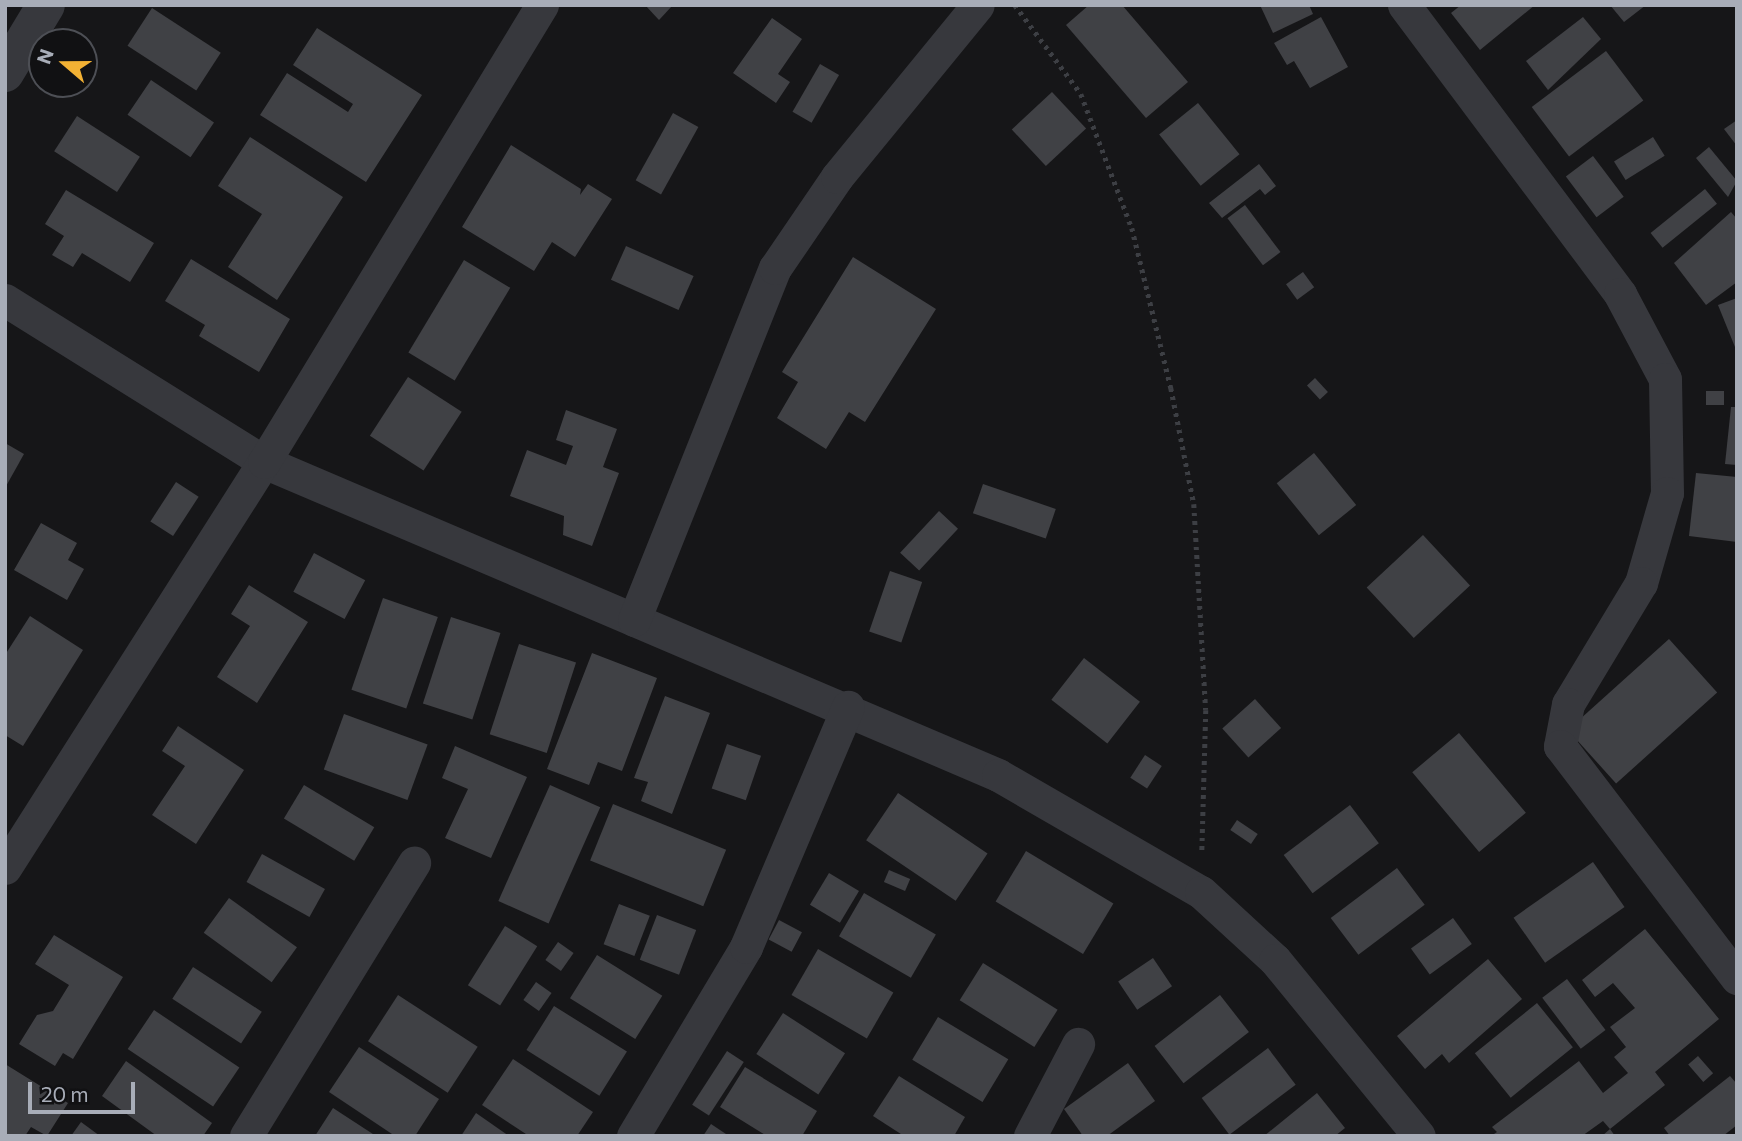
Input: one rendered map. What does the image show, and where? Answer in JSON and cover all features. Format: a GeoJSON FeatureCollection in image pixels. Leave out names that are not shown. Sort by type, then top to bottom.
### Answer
{"type":"FeatureCollection","features":[{"type":"Feature","properties":{"kind":"street"},"geometry":{"type":"LineString","coordinates":[[5,72],[46,5]]}},
{"type":"Feature","properties":{"kind":"street"},"geometry":{"type":"LineString","coordinates":[[5,868],[264,462],[542,5]]}},
{"type":"Feature","properties":{"kind":"street"},"geometry":{"type":"LineString","coordinates":[[634,620],[775,268],[837,177],[978,5]]}},
{"type":"Feature","properties":{"kind":"street"},"geometry":{"type":"LineString","coordinates":[[1404,5],[1620,294],[1665,379],[1667,493],[1641,583],[1568,704],[1560,746],[1737,978]]}},
{"type":"Feature","properties":{"kind":"street"},"geometry":{"type":"LineString","coordinates":[[5,300],[264,462],[634,620],[848,707],[999,775],[1201,892],[1275,960],[1419,1136]]}},
{"type":"Feature","properties":{"kind":"street"},"geometry":{"type":"LineString","coordinates":[[633,1136],[746,947],[848,707]]}},
{"type":"Feature","properties":{"kind":"street"},"geometry":{"type":"LineString","coordinates":[[246,1136],[414,863]]}},
{"type":"Feature","properties":{"kind":"street"},"geometry":{"type":"LineString","coordinates":[[1030,1136],[1079,1044]]}},
{"type":"Feature","properties":{"kind":"path"},"geometry":{"type":"LineString","coordinates":[[1015,5],[1081,94],[1132,228],[1171,388],[1195,517],[1206,710],[1201,892]]}},
{"type":"Feature","properties":{"kind":"building"},"geometry":{"type":"Polygon","coordinates":[[[645,5],[673,5],[659,20],[645,5]]]}},
{"type":"Feature","properties":{"kind":"building"},"geometry":{"type":"Polygon","coordinates":[[[1089,5],[1122,5],[1188,82],[1146,118],[1066,25],[1089,5]]]}},
{"type":"Feature","properties":{"kind":"building"},"geometry":{"type":"Polygon","coordinates":[[[1260,5],[1309,5],[1313,14],[1273,33],[1260,5]]]}},
{"type":"Feature","properties":{"kind":"building"},"geometry":{"type":"Polygon","coordinates":[[[1461,5],[1535,5],[1480,50],[1451,13],[1461,5]]]}},
{"type":"Feature","properties":{"kind":"building"},"geometry":{"type":"Polygon","coordinates":[[[1610,5],[1646,5],[1624,22],[1610,5]]]}},
{"type":"Feature","properties":{"kind":"building"},"geometry":{"type":"Polygon","coordinates":[[[152,8],[221,53],[196,90],[127,46],[152,8]]]}},
{"type":"Feature","properties":{"kind":"building"},"geometry":{"type":"Polygon","coordinates":[[[1321,17],[1348,67],[1310,88],[1294,61],[1287,65],[1274,43],[1321,17]]]}},
{"type":"Feature","properties":{"kind":"building"},"geometry":{"type":"Polygon","coordinates":[[[1583,17],[1601,39],[1548,90],[1526,61],[1583,17]]]}},
{"type":"Feature","properties":{"kind":"building"},"geometry":{"type":"Polygon","coordinates":[[[772,18],[802,39],[778,74],[790,82],[776,103],[733,73],[772,18]]]}},
{"type":"Feature","properties":{"kind":"building"},"geometry":{"type":"Polygon","coordinates":[[[317,28],[422,95],[366,182],[260,115],[287,73],[348,112],[353,104],[293,65],[317,28]]]}},
{"type":"Feature","properties":{"kind":"building"},"geometry":{"type":"Polygon","coordinates":[[[1606,51],[1643,101],[1569,156],[1532,107],[1606,51]]]}},
{"type":"Feature","properties":{"kind":"building"},"geometry":{"type":"Polygon","coordinates":[[[820,64],[839,75],[812,123],[792,112],[820,64]]]}},
{"type":"Feature","properties":{"kind":"building"},"geometry":{"type":"Polygon","coordinates":[[[151,80],[214,122],[191,157],[128,115],[151,80]]]}},
{"type":"Feature","properties":{"kind":"building"},"geometry":{"type":"Polygon","coordinates":[[[1052,92],[1086,129],[1046,166],[1012,130],[1052,92]]]}},
{"type":"Feature","properties":{"kind":"building"},"geometry":{"type":"Polygon","coordinates":[[[1198,103],[1240,154],[1201,186],[1159,134],[1198,103]]]}},
{"type":"Feature","properties":{"kind":"building"},"geometry":{"type":"Polygon","coordinates":[[[673,113],[698,127],[661,194],[636,180],[673,113]]]}},
{"type":"Feature","properties":{"kind":"building"},"geometry":{"type":"Polygon","coordinates":[[[77,116],[140,157],[117,192],[54,151],[77,116]]]}},
{"type":"Feature","properties":{"kind":"building"},"geometry":{"type":"Polygon","coordinates":[[[1737,120],[1737,146],[1724,129],[1737,120]]]}},
{"type":"Feature","properties":{"kind":"building"},"geometry":{"type":"Polygon","coordinates":[[[250,137],[343,197],[277,300],[228,267],[262,214],[218,186],[250,137]]]}},
{"type":"Feature","properties":{"kind":"building"},"geometry":{"type":"Polygon","coordinates":[[[1653,137],[1665,156],[1626,180],[1614,161],[1653,137]]]}},
{"type":"Feature","properties":{"kind":"building"},"geometry":{"type":"Polygon","coordinates":[[[511,145],[581,189],[580,195],[588,184],[612,199],[575,257],[552,242],[534,271],[462,227],[511,145]]]}},
{"type":"Feature","properties":{"kind":"building"},"geometry":{"type":"Polygon","coordinates":[[[1709,147],[1737,181],[1728,197],[1696,158],[1709,147]]]}},
{"type":"Feature","properties":{"kind":"building"},"geometry":{"type":"Polygon","coordinates":[[[1593,156],[1624,197],[1597,217],[1566,176],[1593,156]]]}},
{"type":"Feature","properties":{"kind":"building"},"geometry":{"type":"Polygon","coordinates":[[[1259,164],[1276,186],[1265,195],[1260,189],[1222,218],[1209,203],[1259,164]]]}},
{"type":"Feature","properties":{"kind":"building"},"geometry":{"type":"Polygon","coordinates":[[[1705,189],[1717,204],[1663,248],[1651,233],[1705,189]]]}},
{"type":"Feature","properties":{"kind":"building"},"geometry":{"type":"Polygon","coordinates":[[[66,190],[154,243],[130,282],[82,253],[73,267],[52,255],[64,236],[45,224],[66,190]]]}},
{"type":"Feature","properties":{"kind":"building"},"geometry":{"type":"Polygon","coordinates":[[[1245,205],[1281,252],[1263,265],[1227,218],[1245,205]]]}},
{"type":"Feature","properties":{"kind":"building"},"geometry":{"type":"Polygon","coordinates":[[[1731,212],[1737,219],[1737,282],[1706,305],[1674,263],[1731,212]]]}},
{"type":"Feature","properties":{"kind":"building"},"geometry":{"type":"Polygon","coordinates":[[[626,246],[694,276],[679,310],[611,280],[626,246]]]}},
{"type":"Feature","properties":{"kind":"building"},"geometry":{"type":"Polygon","coordinates":[[[853,257],[936,309],[865,422],[849,412],[826,449],[777,418],[798,382],[782,372],[853,257]]]}},
{"type":"Feature","properties":{"kind":"building"},"geometry":{"type":"Polygon","coordinates":[[[191,259],[290,319],[259,372],[199,336],[205,325],[165,301],[191,259]]]}},
{"type":"Feature","properties":{"kind":"building"},"geometry":{"type":"Polygon","coordinates":[[[464,260],[510,288],[455,380],[408,353],[464,260]]]}},
{"type":"Feature","properties":{"kind":"building"},"geometry":{"type":"Polygon","coordinates":[[[1303,272],[1314,287],[1297,300],[1286,284],[1303,272]]]}},
{"type":"Feature","properties":{"kind":"building"},"geometry":{"type":"Polygon","coordinates":[[[1737,298],[1737,352],[1718,305],[1737,298]]]}},
{"type":"Feature","properties":{"kind":"building"},"geometry":{"type":"Polygon","coordinates":[[[408,377],[462,412],[424,471],[370,436],[408,377]]]}},
{"type":"Feature","properties":{"kind":"building"},"geometry":{"type":"Polygon","coordinates":[[[1315,378],[1328,392],[1320,399],[1307,386],[1315,378]]]}},
{"type":"Feature","properties":{"kind":"building"},"geometry":{"type":"Polygon","coordinates":[[[1706,391],[1724,391],[1724,405],[1706,405],[1706,391]]]}},
{"type":"Feature","properties":{"kind":"building"},"geometry":{"type":"Polygon","coordinates":[[[1731,407],[1737,407],[1737,465],[1725,464],[1731,407]]]}},
{"type":"Feature","properties":{"kind":"building"},"geometry":{"type":"Polygon","coordinates":[[[566,410],[617,429],[603,467],[619,473],[592,546],[563,535],[564,516],[510,496],[527,450],[566,465],[573,446],[556,440],[566,410]]]}},
{"type":"Feature","properties":{"kind":"building"},"geometry":{"type":"Polygon","coordinates":[[[5,443],[24,454],[5,488],[5,443]]]}},
{"type":"Feature","properties":{"kind":"building"},"geometry":{"type":"Polygon","coordinates":[[[1314,453],[1356,505],[1319,535],[1277,483],[1314,453]]]}},
{"type":"Feature","properties":{"kind":"building"},"geometry":{"type":"Polygon","coordinates":[[[1696,473],[1737,477],[1737,542],[1689,536],[1696,473]]]}},
{"type":"Feature","properties":{"kind":"building"},"geometry":{"type":"Polygon","coordinates":[[[176,482],[199,497],[173,536],[150,521],[176,482]]]}},
{"type":"Feature","properties":{"kind":"building"},"geometry":{"type":"Polygon","coordinates":[[[983,484],[1056,509],[1046,538],[973,513],[983,484]]]}},
{"type":"Feature","properties":{"kind":"building"},"geometry":{"type":"Polygon","coordinates":[[[939,511],[958,529],[919,570],[900,553],[939,511]]]}},
{"type":"Feature","properties":{"kind":"building"},"geometry":{"type":"Polygon","coordinates":[[[41,523],[77,543],[68,560],[84,569],[67,600],[14,570],[41,523]]]}},
{"type":"Feature","properties":{"kind":"building"},"geometry":{"type":"Polygon","coordinates":[[[1423,535],[1470,585],[1414,638],[1367,588],[1423,535]]]}},
{"type":"Feature","properties":{"kind":"building"},"geometry":{"type":"Polygon","coordinates":[[[314,553],[365,580],[345,619],[293,592],[314,553]]]}},
{"type":"Feature","properties":{"kind":"building"},"geometry":{"type":"Polygon","coordinates":[[[890,571],[922,582],[901,643],[869,632],[890,571]]]}},
{"type":"Feature","properties":{"kind":"building"},"geometry":{"type":"Polygon","coordinates":[[[249,585],[308,622],[257,703],[217,677],[250,626],[231,614],[249,585]]]}},
{"type":"Feature","properties":{"kind":"building"},"geometry":{"type":"Polygon","coordinates":[[[383,598],[438,617],[406,709],[351,690],[383,598]]]}},
{"type":"Feature","properties":{"kind":"building"},"geometry":{"type":"Polygon","coordinates":[[[30,616],[83,650],[23,746],[5,735],[5,655],[30,616]]]}},
{"type":"Feature","properties":{"kind":"building"},"geometry":{"type":"Polygon","coordinates":[[[451,617],[500,633],[472,720],[423,704],[451,617]]]}},
{"type":"Feature","properties":{"kind":"building"},"geometry":{"type":"Polygon","coordinates":[[[1669,639],[1717,693],[1616,784],[1568,730],[1669,639]]]}},
{"type":"Feature","properties":{"kind":"building"},"geometry":{"type":"Polygon","coordinates":[[[519,644],[576,663],[547,753],[490,734],[519,644]]]}},
{"type":"Feature","properties":{"kind":"building"},"geometry":{"type":"Polygon","coordinates":[[[592,653],[657,678],[622,771],[598,762],[589,785],[547,769],[592,653]]]}},
{"type":"Feature","properties":{"kind":"building"},"geometry":{"type":"Polygon","coordinates":[[[1084,658],[1140,702],[1107,743],[1051,700],[1084,658]]]}},
{"type":"Feature","properties":{"kind":"building"},"geometry":{"type":"Polygon","coordinates":[[[665,696],[710,713],[672,814],[641,801],[648,782],[634,778],[665,696]]]}},
{"type":"Feature","properties":{"kind":"building"},"geometry":{"type":"Polygon","coordinates":[[[1255,699],[1281,728],[1248,757],[1222,728],[1255,699]]]}},
{"type":"Feature","properties":{"kind":"building"},"geometry":{"type":"Polygon","coordinates":[[[344,714],[428,744],[407,800],[324,769],[344,714]]]}},
{"type":"Feature","properties":{"kind":"building"},"geometry":{"type":"Polygon","coordinates":[[[178,726],[244,770],[196,844],[152,815],[185,766],[162,751],[178,726]]]}},
{"type":"Feature","properties":{"kind":"building"},"geometry":{"type":"Polygon","coordinates":[[[1459,733],[1526,813],[1479,852],[1412,772],[1459,733]]]}},
{"type":"Feature","properties":{"kind":"building"},"geometry":{"type":"Polygon","coordinates":[[[727,744],[761,756],[746,800],[712,788],[727,744]]]}},
{"type":"Feature","properties":{"kind":"building"},"geometry":{"type":"Polygon","coordinates":[[[455,746],[527,777],[491,858],[445,838],[468,789],[442,778],[455,746]]]}},
{"type":"Feature","properties":{"kind":"building"},"geometry":{"type":"Polygon","coordinates":[[[1145,755],[1162,766],[1147,789],[1130,778],[1145,755]]]}},
{"type":"Feature","properties":{"kind":"building"},"geometry":{"type":"Polygon","coordinates":[[[304,785],[374,827],[354,861],[284,818],[304,785]]]}},
{"type":"Feature","properties":{"kind":"building"},"geometry":{"type":"Polygon","coordinates":[[[550,785],[600,807],[549,923],[498,901],[550,785]]]}},
{"type":"Feature","properties":{"kind":"building"},"geometry":{"type":"Polygon","coordinates":[[[898,793],[988,853],[956,901],[866,840],[898,793]]]}},
{"type":"Feature","properties":{"kind":"building"},"geometry":{"type":"Polygon","coordinates":[[[613,804],[726,850],[703,906],[590,861],[613,804]]]}},
{"type":"Feature","properties":{"kind":"building"},"geometry":{"type":"Polygon","coordinates":[[[1350,805],[1379,843],[1313,893],[1284,855],[1350,805]]]}},
{"type":"Feature","properties":{"kind":"building"},"geometry":{"type":"Polygon","coordinates":[[[1237,820],[1258,834],[1251,844],[1230,830],[1237,820]]]}},
{"type":"Feature","properties":{"kind":"building"},"geometry":{"type":"Polygon","coordinates":[[[1026,851],[1113,904],[1083,954],[996,902],[1026,851]]]}},
{"type":"Feature","properties":{"kind":"building"},"geometry":{"type":"Polygon","coordinates":[[[262,854],[325,889],[309,917],[246,882],[262,854]]]}},
{"type":"Feature","properties":{"kind":"building"},"geometry":{"type":"Polygon","coordinates":[[[1593,862],[1625,907],[1545,963],[1514,918],[1593,862]]]}},
{"type":"Feature","properties":{"kind":"building"},"geometry":{"type":"Polygon","coordinates":[[[1397,868],[1425,905],[1358,955],[1331,918],[1397,868]]]}},
{"type":"Feature","properties":{"kind":"building"},"geometry":{"type":"Polygon","coordinates":[[[889,870],[910,879],[905,891],[884,882],[889,870]]]}},
{"type":"Feature","properties":{"kind":"building"},"geometry":{"type":"Polygon","coordinates":[[[829,873],[859,891],[840,923],[810,905],[829,873]]]}},
{"type":"Feature","properties":{"kind":"building"},"geometry":{"type":"Polygon","coordinates":[[[864,893],[936,934],[911,978],[839,936],[864,893]]]}},
{"type":"Feature","properties":{"kind":"building"},"geometry":{"type":"Polygon","coordinates":[[[229,898],[297,947],[272,982],[204,933],[229,898]]]}},
{"type":"Feature","properties":{"kind":"building"},"geometry":{"type":"Polygon","coordinates":[[[619,904],[650,916],[634,956],[604,944],[619,904]]]}},
{"type":"Feature","properties":{"kind":"building"},"geometry":{"type":"Polygon","coordinates":[[[657,915],[696,930],[679,975],[640,960],[657,915]]]}},
{"type":"Feature","properties":{"kind":"building"},"geometry":{"type":"Polygon","coordinates":[[[1453,918],[1472,944],[1430,974],[1411,949],[1453,918]]]}},
{"type":"Feature","properties":{"kind":"building"},"geometry":{"type":"Polygon","coordinates":[[[779,920],[802,932],[792,952],[769,939],[779,920]]]}},
{"type":"Feature","properties":{"kind":"building"},"geometry":{"type":"Polygon","coordinates":[[[505,926],[537,946],[500,1006],[468,985],[505,926]]]}},
{"type":"Feature","properties":{"kind":"building"},"geometry":{"type":"Polygon","coordinates":[[[1645,929],[1719,1019],[1655,1072],[1665,1085],[1610,1129],[1603,1121],[1582,1136],[1491,1136],[1497,1132],[1492,1127],[1579,1061],[1603,1093],[1628,1073],[1614,1057],[1626,1047],[1610,1027],[1635,1008],[1613,983],[1595,997],[1582,980],[1645,929]]]}},
{"type":"Feature","properties":{"kind":"building"},"geometry":{"type":"Polygon","coordinates":[[[54,935],[123,977],[73,1059],[63,1053],[55,1066],[19,1044],[37,1015],[53,1011],[69,985],[35,964],[54,935]]]}},
{"type":"Feature","properties":{"kind":"building"},"geometry":{"type":"Polygon","coordinates":[[[558,942],[574,953],[561,971],[545,960],[558,942]]]}},
{"type":"Feature","properties":{"kind":"building"},"geometry":{"type":"Polygon","coordinates":[[[818,949],[893,992],[867,1038],[792,995],[818,949]]]}},
{"type":"Feature","properties":{"kind":"building"},"geometry":{"type":"Polygon","coordinates":[[[597,955],[662,996],[635,1039],[570,998],[597,955]]]}},
{"type":"Feature","properties":{"kind":"building"},"geometry":{"type":"Polygon","coordinates":[[[1153,958],[1172,986],[1137,1010],[1118,981],[1153,958]]]}},
{"type":"Feature","properties":{"kind":"building"},"geometry":{"type":"Polygon","coordinates":[[[1488,959],[1522,999],[1449,1063],[1442,1054],[1425,1069],[1397,1036],[1488,959]]]}},
{"type":"Feature","properties":{"kind":"building"},"geometry":{"type":"Polygon","coordinates":[[[983,963],[1058,1010],[1034,1047],[960,1000],[983,963]]]}},
{"type":"Feature","properties":{"kind":"building"},"geometry":{"type":"Polygon","coordinates":[[[193,967],[262,1012],[241,1044],[172,999],[193,967]]]}},
{"type":"Feature","properties":{"kind":"building"},"geometry":{"type":"Polygon","coordinates":[[[1567,979],[1606,1030],[1581,1049],[1542,998],[1567,979]]]}},
{"type":"Feature","properties":{"kind":"building"},"geometry":{"type":"Polygon","coordinates":[[[536,982],[552,993],[539,1011],[523,1000],[536,982]]]}},
{"type":"Feature","properties":{"kind":"building"},"geometry":{"type":"Polygon","coordinates":[[[398,995],[478,1047],[448,1093],[368,1041],[398,995]]]}},
{"type":"Feature","properties":{"kind":"building"},"geometry":{"type":"Polygon","coordinates":[[[1220,995],[1249,1032],[1184,1083],[1155,1046],[1220,995]]]}},
{"type":"Feature","properties":{"kind":"building"},"geometry":{"type":"Polygon","coordinates":[[[1537,1003],[1573,1047],[1511,1098],[1475,1053],[1537,1003]]]}},
{"type":"Feature","properties":{"kind":"building"},"geometry":{"type":"Polygon","coordinates":[[[554,1006],[627,1052],[599,1096],[526,1050],[554,1006]]]}},
{"type":"Feature","properties":{"kind":"building"},"geometry":{"type":"Polygon","coordinates":[[[154,1010],[239,1068],[213,1107],[128,1049],[154,1010]]]}},
{"type":"Feature","properties":{"kind":"building"},"geometry":{"type":"Polygon","coordinates":[[[783,1013],[845,1053],[818,1094],[756,1054],[783,1013]]]}},
{"type":"Feature","properties":{"kind":"building"},"geometry":{"type":"Polygon","coordinates":[[[938,1017],[1008,1059],[983,1102],[912,1060],[938,1017]]]}},
{"type":"Feature","properties":{"kind":"building"},"geometry":{"type":"Polygon","coordinates":[[[359,1047],[439,1099],[415,1136],[395,1136],[329,1092],[359,1047]]]}},
{"type":"Feature","properties":{"kind":"building"},"geometry":{"type":"Polygon","coordinates":[[[1268,1048],[1296,1085],[1229,1135],[1202,1098],[1268,1048]]]}},
{"type":"Feature","properties":{"kind":"building"},"geometry":{"type":"Polygon","coordinates":[[[727,1051],[744,1062],[709,1116],[692,1105],[727,1051]]]}},
{"type":"Feature","properties":{"kind":"building"},"geometry":{"type":"Polygon","coordinates":[[[1698,1056],[1713,1073],[1703,1082],[1688,1065],[1698,1056]]]}},
{"type":"Feature","properties":{"kind":"building"},"geometry":{"type":"Polygon","coordinates":[[[513,1059],[593,1112],[577,1136],[529,1136],[482,1105],[513,1059]]]}},
{"type":"Feature","properties":{"kind":"building"},"geometry":{"type":"Polygon","coordinates":[[[126,1061],[212,1123],[203,1136],[157,1136],[102,1096],[126,1061]]]}},
{"type":"Feature","properties":{"kind":"building"},"geometry":{"type":"Polygon","coordinates":[[[1128,1063],[1155,1101],[1107,1136],[1083,1136],[1064,1109],[1128,1063]]]}},
{"type":"Feature","properties":{"kind":"building"},"geometry":{"type":"Polygon","coordinates":[[[5,1064],[68,1103],[47,1136],[31,1127],[25,1136],[5,1136],[5,1064]]]}},
{"type":"Feature","properties":{"kind":"building"},"geometry":{"type":"Polygon","coordinates":[[[745,1067],[817,1111],[802,1136],[767,1136],[720,1107],[745,1067]]]}},
{"type":"Feature","properties":{"kind":"building"},"geometry":{"type":"Polygon","coordinates":[[[899,1076],[965,1117],[954,1136],[904,1136],[873,1116],[899,1076]]]}},
{"type":"Feature","properties":{"kind":"building"},"geometry":{"type":"Polygon","coordinates":[[[1730,1076],[1737,1084],[1737,1125],[1723,1136],[1670,1136],[1664,1128],[1730,1076]]]}},
{"type":"Feature","properties":{"kind":"building"},"geometry":{"type":"Polygon","coordinates":[[[1317,1093],[1345,1128],[1335,1136],[1264,1136],[1317,1093]]]}},
{"type":"Feature","properties":{"kind":"building"},"geometry":{"type":"Polygon","coordinates":[[[333,1108],[376,1136],[315,1136],[333,1108]]]}},
{"type":"Feature","properties":{"kind":"building"},"geometry":{"type":"Polygon","coordinates":[[[476,1113],[509,1136],[461,1136],[476,1113]]]}},
{"type":"Feature","properties":{"kind":"building"},"geometry":{"type":"Polygon","coordinates":[[[81,1122],[100,1136],[71,1136],[81,1122]]]}},
{"type":"Feature","properties":{"kind":"building"},"geometry":{"type":"Polygon","coordinates":[[[711,1124],[729,1136],[703,1136],[711,1124]]]}},
{"type":"Feature","properties":{"kind":"building"},"geometry":{"type":"Polygon","coordinates":[[[1610,1129],[1615,1136],[1602,1136],[1610,1129]]]}}]}
